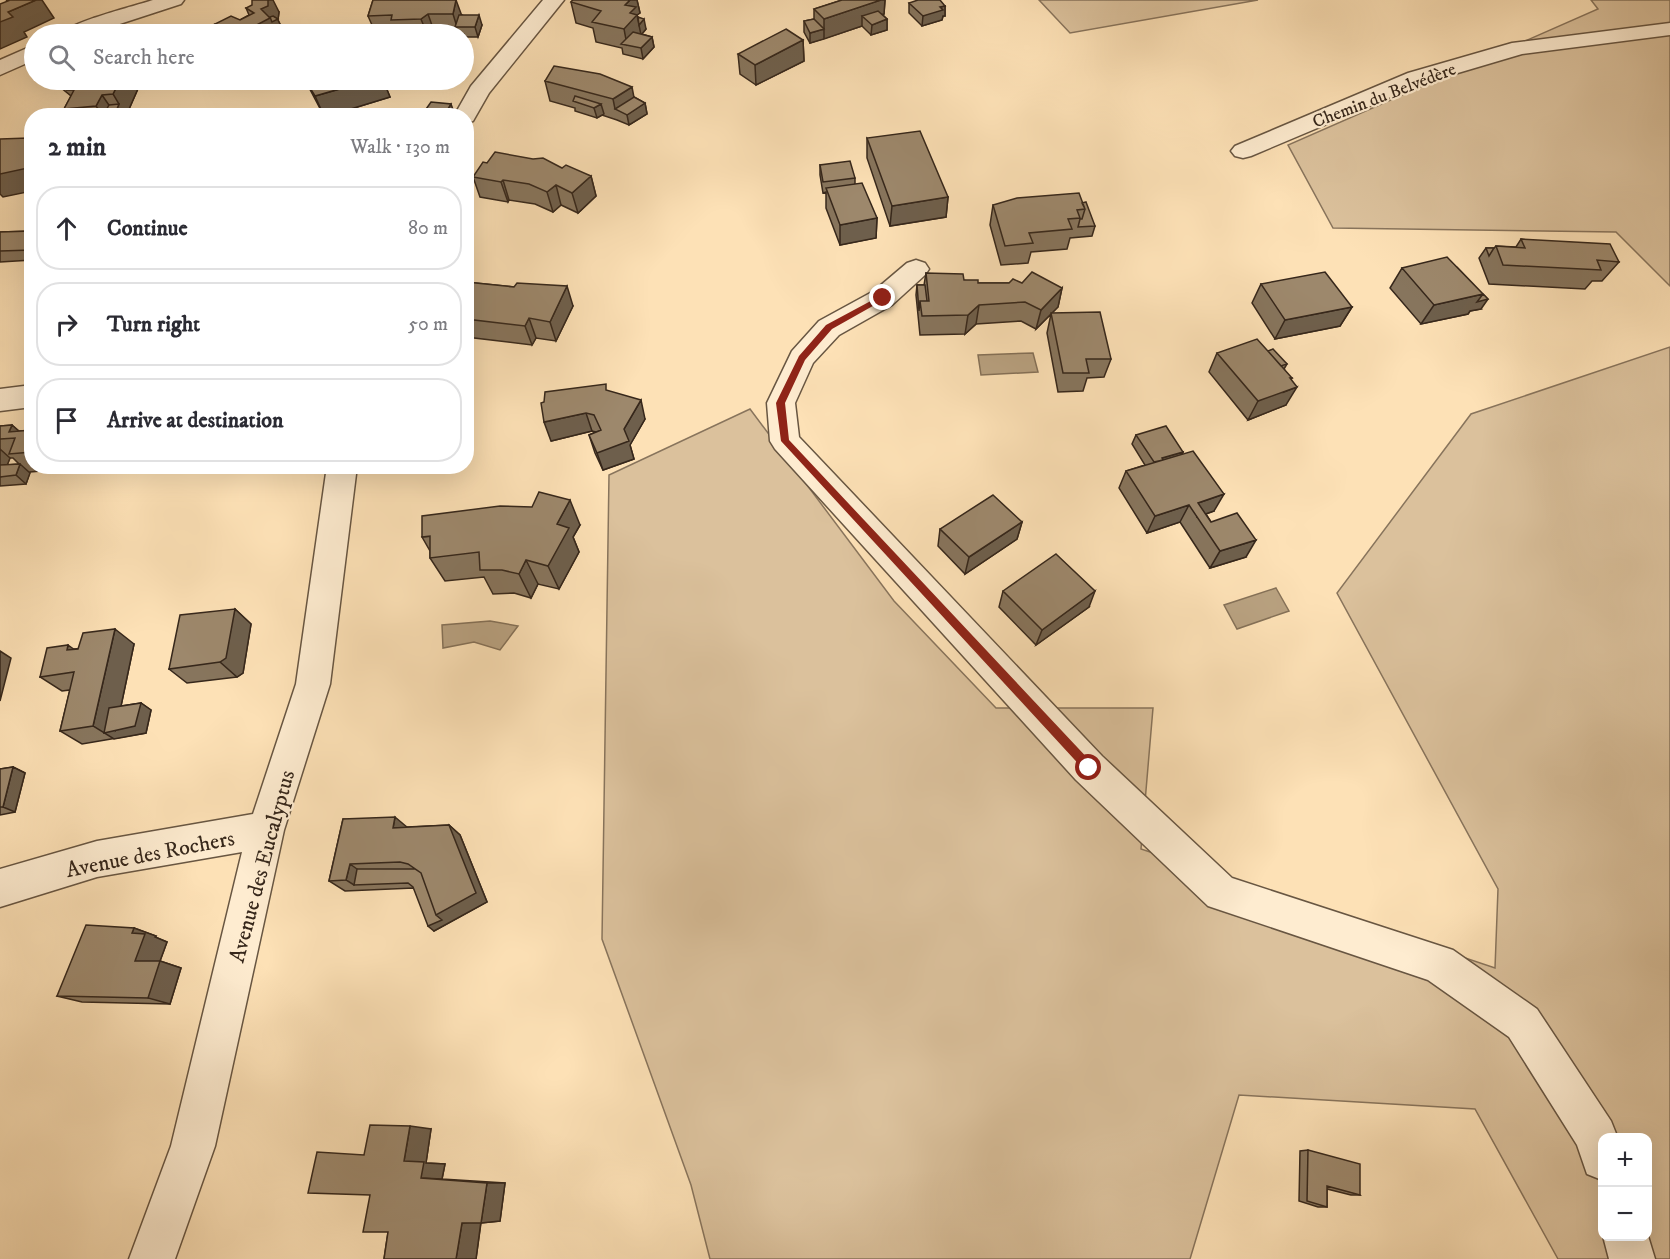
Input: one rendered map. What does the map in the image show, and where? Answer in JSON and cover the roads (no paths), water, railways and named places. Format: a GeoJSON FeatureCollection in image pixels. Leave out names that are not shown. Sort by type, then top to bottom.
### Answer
{"type":"FeatureCollection","features":[{"type":"Feature","properties":{"kind":"street"},"geometry":{"type":"LineString","coordinates":[[98,24],[174,0]]}},
{"type":"Feature","properties":{"kind":"street"},"geometry":{"type":"LineString","coordinates":[[469,108],[478,90],[554,0]]}},
{"type":"Feature","properties":{"kind":"street","name":"Chemin du Belvédère"},"geometry":{"type":"LineString","coordinates":[[1243,151],[1416,78],[1520,48],[1670,29]]}},
{"type":"Feature","properties":{"kind":"street"},"geometry":{"type":"LineString","coordinates":[[0,68],[24,57]]}},
{"type":"Feature","properties":{"kind":"street"},"geometry":{"type":"LineString","coordinates":[[916,269],[883,298],[829,327],[802,358],[780,403],[785,441],[1089,768],[1221,893],[1438,964],[1448,970],[1523,1023],[1596,1136],[1598,1144]]}},
{"type":"Feature","properties":{"kind":"street"},"geometry":{"type":"LineString","coordinates":[[0,400],[24,397]]}},
{"type":"Feature","properties":{"kind":"street","name":"Avenue des Eucalyptus"},"geometry":{"type":"LineString","coordinates":[[152,1259],[193,1146],[266,830],[313,684],[341,474]]}},
{"type":"Feature","properties":{"kind":"street","name":"Avenue des Rochers"},"geometry":{"type":"LineString","coordinates":[[0,888],[97,859],[266,830]]}},
{"type":"Feature","properties":{"kind":"street"},"geometry":{"type":"LineString","coordinates":[[1627,1241],[1632,1259]]}}]}
